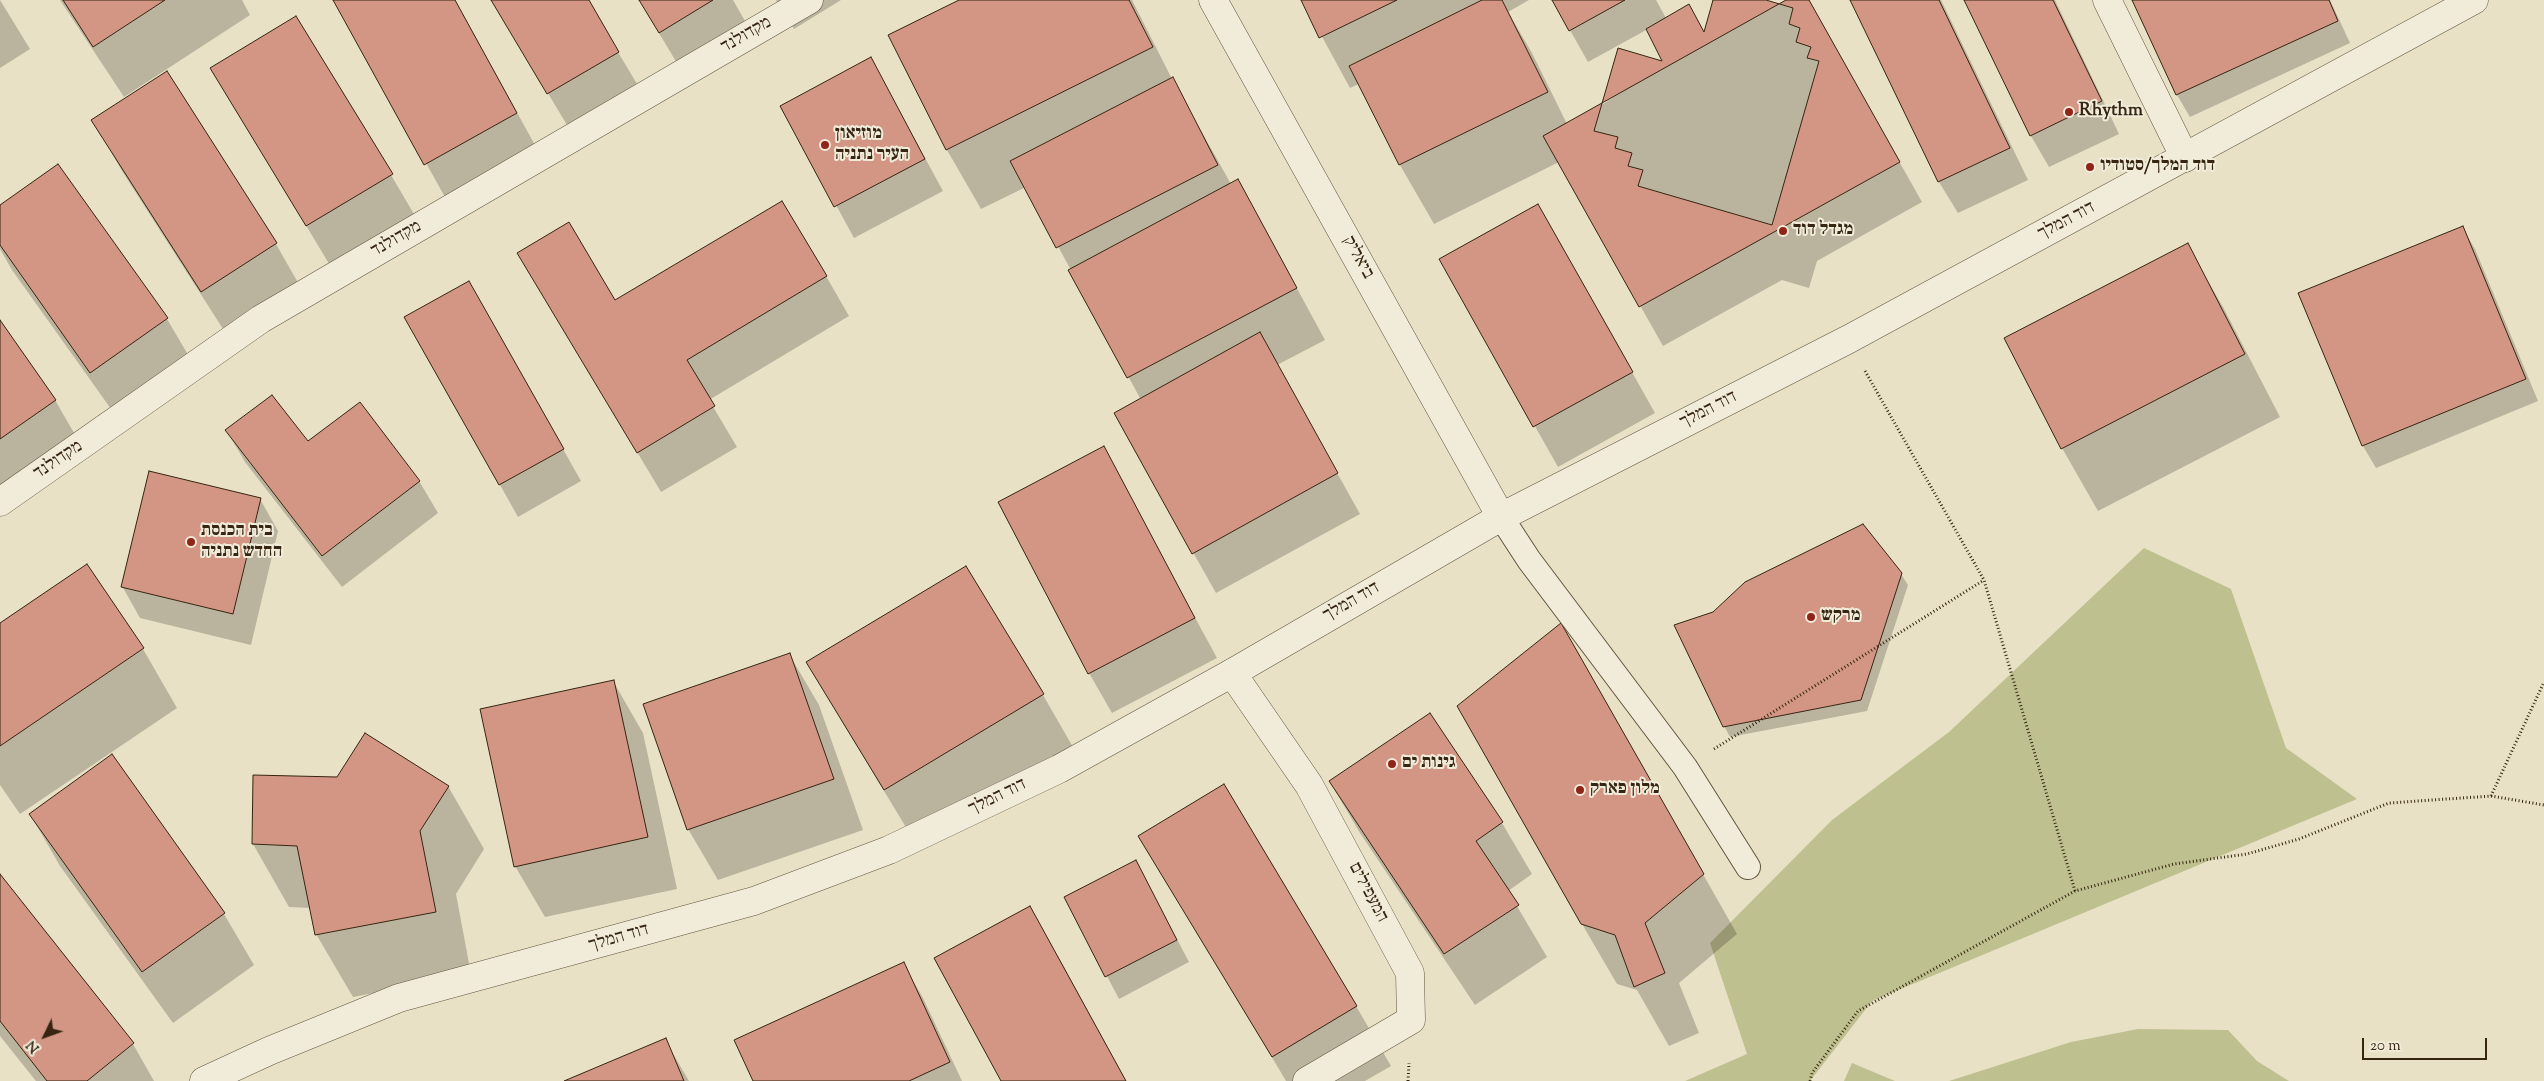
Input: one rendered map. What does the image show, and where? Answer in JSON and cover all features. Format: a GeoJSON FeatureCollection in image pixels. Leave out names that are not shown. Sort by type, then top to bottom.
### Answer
{"type":"FeatureCollection","features":[{"type":"Feature","properties":{"kind":"street","name":"מקדולנד"},"geometry":{"type":"LineString","coordinates":[[0,502],[261,319],[808,0]]}},
{"type":"Feature","properties":{"kind":"street","name":"ביאליק"},"geometry":{"type":"LineString","coordinates":[[1213,0],[1502,517]]}},
{"type":"Feature","properties":{"kind":"street"},"geometry":{"type":"LineString","coordinates":[[2107,0],[2185,158]]}},
{"type":"Feature","properties":{"kind":"street","name":"דוד המלך"},"geometry":{"type":"LineString","coordinates":[[204,1081],[269,1051],[399,998],[754,901],[889,850],[1059,769],[1232,673],[1502,517],[1849,339],[2463,6]]}},
{"type":"Feature","properties":{"kind":"street","name":"המעפילים"},"geometry":{"type":"LineString","coordinates":[[1232,673],[1308,785],[1410,973],[1411,1020],[1307,1081]]}},
{"type":"Feature","properties":{"kind":"lane"},"geometry":{"type":"LineString","coordinates":[[1502,517],[1529,560],[1685,767],[1748,867]]}},
{"type":"Feature","properties":{"kind":"path"},"geometry":{"type":"LineString","coordinates":[[1849,339],[1870,381],[1984,580],[2075,891]]}},
{"type":"Feature","properties":{"kind":"path"},"geometry":{"type":"LineString","coordinates":[[1685,767],[1984,580]]}},
{"type":"Feature","properties":{"kind":"path"},"geometry":{"type":"LineString","coordinates":[[2491,796],[2544,682]]}},
{"type":"Feature","properties":{"kind":"path"},"geometry":{"type":"LineString","coordinates":[[1810,1081],[1812,1073],[1858,1011],[2075,891],[2174,864],[2247,854],[2299,839],[2389,803],[2491,796],[2544,805]]}},
{"type":"Feature","properties":{"kind":"green space"},"geometry":{"type":"Polygon","coordinates":[[[2144,548],[2231,589],[2286,748],[2357,799],[1872,1001],[1810,1081],[1685,1081],[1747,1054],[1710,943],[1832,820],[1949,732],[2144,548]]]}},
{"type":"Feature","properties":{"kind":"green space"},"geometry":{"type":"Polygon","coordinates":[[[2138,1029],[2228,1030],[2257,1061],[2289,1081],[1949,1081],[2071,1042],[2138,1029]]]}},
{"type":"Feature","properties":{"kind":"green space"},"geometry":{"type":"Polygon","coordinates":[[[1852,1063],[1895,1081],[1844,1081],[1852,1063]]]}},
{"type":"Feature","properties":{"kind":"building"},"geometry":{"type":"Polygon","coordinates":[[[63,0],[165,0],[93,47],[63,0]]]}},
{"type":"Feature","properties":{"kind":"building"},"geometry":{"type":"Polygon","coordinates":[[[333,0],[455,0],[517,113],[424,165],[333,0]]]}},
{"type":"Feature","properties":{"kind":"building"},"geometry":{"type":"Polygon","coordinates":[[[491,0],[589,0],[619,52],[547,94],[491,0]]]}},
{"type":"Feature","properties":{"kind":"building"},"geometry":{"type":"Polygon","coordinates":[[[639,0],[713,0],[659,33],[639,0]]]}},
{"type":"Feature","properties":{"kind":"building"},"geometry":{"type":"Polygon","coordinates":[[[959,0],[1129,0],[1153,47],[946,150],[888,35],[959,0]]]}},
{"type":"Feature","properties":{"kind":"building"},"geometry":{"type":"Polygon","coordinates":[[[1301,0],[1397,0],[1319,38],[1301,0]]]}},
{"type":"Feature","properties":{"kind":"building"},"geometry":{"type":"Polygon","coordinates":[[[1482,0],[1502,0],[1548,92],[1399,165],[1349,66],[1482,0]]]}},
{"type":"Feature","properties":{"kind":"building"},"geometry":{"type":"Polygon","coordinates":[[[1552,0],[1625,0],[1569,31],[1552,0]]]}},
{"type":"Feature","properties":{"kind":"building"},"geometry":{"type":"Polygon","coordinates":[[[1713,0],[1766,0],[1793,8],[1789,24],[1800,28],[1796,42],[1811,47],[1807,58],[1819,61],[1772,225],[1638,186],[1643,170],[1628,166],[1632,153],[1615,148],[1618,137],[1594,131],[1618,48],[1662,61],[1646,29],[1689,4],[1704,32],[1713,0]]]}},
{"type":"Feature","properties":{"kind":"building"},"geometry":{"type":"Polygon","coordinates":[[[1786,0],[1809,0],[1900,162],[1639,307],[1543,136],[1786,0]]]}},
{"type":"Feature","properties":{"kind":"building"},"geometry":{"type":"Polygon","coordinates":[[[1850,0],[1939,0],[2010,148],[1938,182],[1850,0]]]}},
{"type":"Feature","properties":{"kind":"building"},"geometry":{"type":"Polygon","coordinates":[[[1964,0],[2053,0],[2102,101],[2030,136],[1964,0]]]}},
{"type":"Feature","properties":{"kind":"building"},"geometry":{"type":"Polygon","coordinates":[[[2132,0],[2329,0],[2338,21],[2176,95],[2132,0]]]}},
{"type":"Feature","properties":{"kind":"building"},"geometry":{"type":"Polygon","coordinates":[[[296,16],[393,174],[306,226],[210,68],[296,16]]]}},
{"type":"Feature","properties":{"kind":"building"},"geometry":{"type":"Polygon","coordinates":[[[871,57],[925,159],[834,207],[780,106],[871,57]]]}},
{"type":"Feature","properties":{"kind":"building"},"geometry":{"type":"Polygon","coordinates":[[[167,71],[277,243],[201,292],[91,120],[167,71]]]}},
{"type":"Feature","properties":{"kind":"building"},"geometry":{"type":"Polygon","coordinates":[[[1173,77],[1218,165],[1056,248],[1010,161],[1173,77]]]}},
{"type":"Feature","properties":{"kind":"building"},"geometry":{"type":"Polygon","coordinates":[[[58,164],[168,318],[90,373],[0,245],[0,205],[58,164]]]}},
{"type":"Feature","properties":{"kind":"building"},"geometry":{"type":"Polygon","coordinates":[[[1238,179],[1297,288],[1127,378],[1068,270],[1238,179]]]}},
{"type":"Feature","properties":{"kind":"building"},"geometry":{"type":"Polygon","coordinates":[[[782,201],[827,276],[687,360],[715,406],[637,453],[517,253],[569,222],[615,300],[782,201]]]}},
{"type":"Feature","properties":{"kind":"building"},"geometry":{"type":"Polygon","coordinates":[[[1538,204],[1633,372],[1533,427],[1439,259],[1538,204]]]}},
{"type":"Feature","properties":{"kind":"building"},"geometry":{"type":"Polygon","coordinates":[[[2463,226],[2526,379],[2362,446],[2298,293],[2463,226]]]}},
{"type":"Feature","properties":{"kind":"building"},"geometry":{"type":"Polygon","coordinates":[[[2188,243],[2245,354],[2061,449],[2004,338],[2188,243]]]}},
{"type":"Feature","properties":{"kind":"building"},"geometry":{"type":"Polygon","coordinates":[[[469,281],[564,449],[499,485],[404,317],[469,281]]]}},
{"type":"Feature","properties":{"kind":"building"},"geometry":{"type":"Polygon","coordinates":[[[0,320],[56,400],[0,439],[0,320]]]}},
{"type":"Feature","properties":{"kind":"building"},"geometry":{"type":"Polygon","coordinates":[[[1260,332],[1338,473],[1192,554],[1114,413],[1260,332]]]}},
{"type":"Feature","properties":{"kind":"building"},"geometry":{"type":"Polygon","coordinates":[[[272,395],[308,441],[360,402],[420,481],[322,556],[225,430],[272,395]]]}},
{"type":"Feature","properties":{"kind":"building"},"geometry":{"type":"Polygon","coordinates":[[[1104,446],[1195,618],[1088,674],[998,502],[1104,446]]]}},
{"type":"Feature","properties":{"kind":"building","name":"בית הכנסת החדש נתניה"},"geometry":{"type":"Polygon","coordinates":[[[149,471],[261,498],[233,614],[121,587],[149,471]]]}},
{"type":"Feature","properties":{"kind":"building"},"geometry":{"type":"Polygon","coordinates":[[[1863,524],[1902,573],[1861,700],[1723,727],[1674,625],[1713,612],[1745,582],[1863,524]]]}},
{"type":"Feature","properties":{"kind":"building"},"geometry":{"type":"Polygon","coordinates":[[[87,564],[144,648],[0,746],[0,623],[87,564]]]}},
{"type":"Feature","properties":{"kind":"building"},"geometry":{"type":"Polygon","coordinates":[[[966,566],[1044,694],[884,790],[806,662],[966,566]]]}},
{"type":"Feature","properties":{"kind":"building","name":"מלון פארק"},"geometry":{"type":"Polygon","coordinates":[[[1561,623],[1704,874],[1645,923],[1665,973],[1634,987],[1615,935],[1581,924],[1457,706],[1561,623]]]}},
{"type":"Feature","properties":{"kind":"building"},"geometry":{"type":"Polygon","coordinates":[[[790,653],[834,779],[687,830],[643,704],[790,653]]]}},
{"type":"Feature","properties":{"kind":"building"},"geometry":{"type":"Polygon","coordinates":[[[614,680],[648,837],[514,867],[480,709],[614,680]]]}},
{"type":"Feature","properties":{"kind":"building"},"geometry":{"type":"Polygon","coordinates":[[[1430,713],[1503,822],[1476,841],[1519,905],[1444,954],[1329,781],[1430,713]]]}},
{"type":"Feature","properties":{"kind":"building"},"geometry":{"type":"Polygon","coordinates":[[[365,733],[449,786],[420,831],[436,912],[315,935],[297,846],[252,844],[253,775],[337,777],[365,733]]]}},
{"type":"Feature","properties":{"kind":"building"},"geometry":{"type":"Polygon","coordinates":[[[112,754],[225,913],[142,972],[29,814],[112,754]]]}},
{"type":"Feature","properties":{"kind":"building"},"geometry":{"type":"Polygon","coordinates":[[[1224,784],[1357,1006],[1272,1057],[1138,836],[1224,784]]]}},
{"type":"Feature","properties":{"kind":"building"},"geometry":{"type":"Polygon","coordinates":[[[1136,860],[1177,940],[1105,977],[1064,897],[1136,860]]]}},
{"type":"Feature","properties":{"kind":"building"},"geometry":{"type":"Polygon","coordinates":[[[0,874],[134,1043],[87,1081],[47,1081],[0,1021],[0,874]]]}},
{"type":"Feature","properties":{"kind":"building"},"geometry":{"type":"Polygon","coordinates":[[[1030,906],[1126,1081],[1001,1081],[934,958],[1030,906]]]}},
{"type":"Feature","properties":{"kind":"building"},"geometry":{"type":"Polygon","coordinates":[[[904,962],[950,1062],[909,1081],[753,1081],[734,1040],[904,962]]]}},
{"type":"Feature","properties":{"kind":"building"},"geometry":{"type":"Polygon","coordinates":[[[666,1038],[684,1081],[564,1081],[666,1038]]]}},
{"type":"Feature","properties":{"kind":"place","name":"Rhythm"},"geometry":{"type":"Point","coordinates":[2069,112]}},
{"type":"Feature","properties":{"kind":"place","name":"מוזיאון העיר נתניה"},"geometry":{"type":"Point","coordinates":[825,145]}},
{"type":"Feature","properties":{"kind":"place","name":"דוד המלך/סטודיו"},"geometry":{"type":"Point","coordinates":[2090,167]}},
{"type":"Feature","properties":{"kind":"place","name":"מגדל דוד"},"geometry":{"type":"Point","coordinates":[1783,231]}},
{"type":"Feature","properties":{"kind":"place","name":"בית הכנסת החדש נתניה"},"geometry":{"type":"Point","coordinates":[191,542]}},
{"type":"Feature","properties":{"kind":"place","name":"מרקש"},"geometry":{"type":"Point","coordinates":[1811,617]}},
{"type":"Feature","properties":{"kind":"place","name":"גינות ים"},"geometry":{"type":"Point","coordinates":[1392,764]}},
{"type":"Feature","properties":{"kind":"place","name":"מלון פארק"},"geometry":{"type":"Point","coordinates":[1580,790]}}]}
